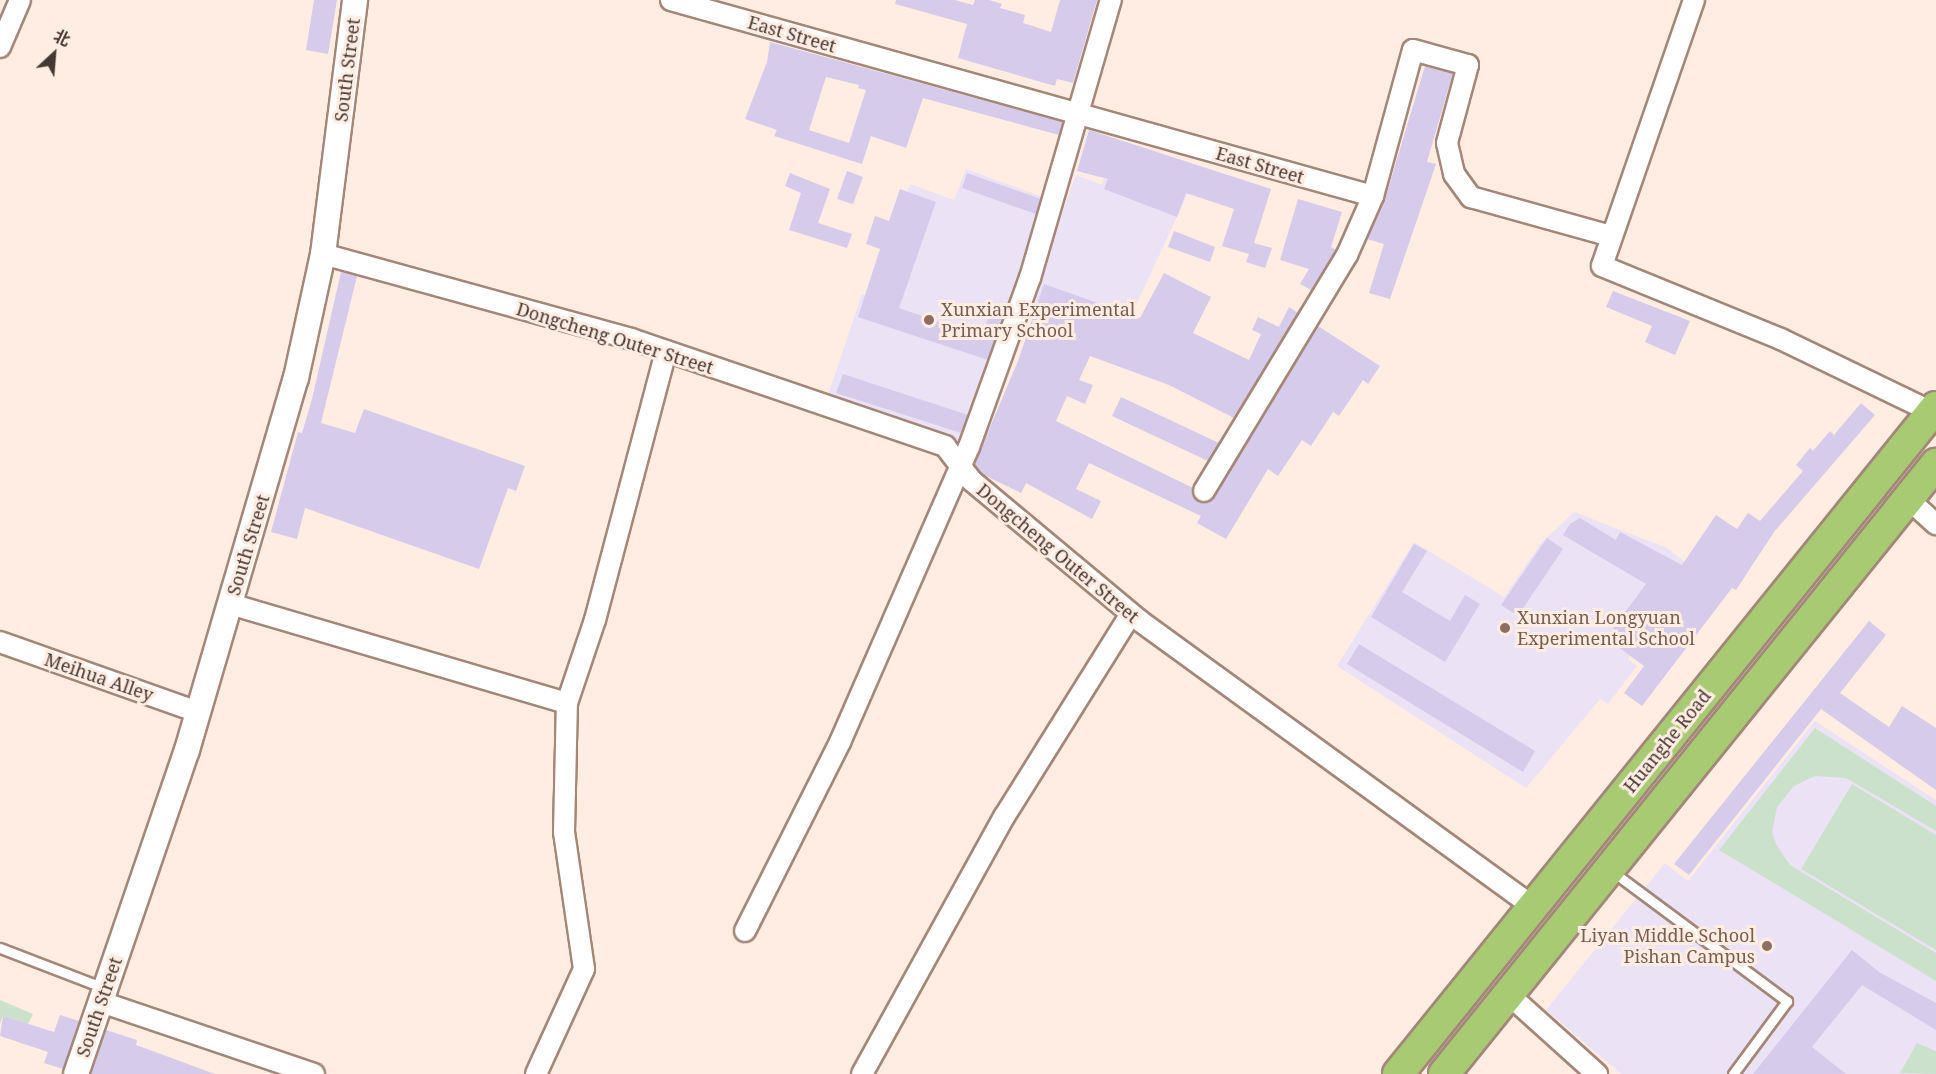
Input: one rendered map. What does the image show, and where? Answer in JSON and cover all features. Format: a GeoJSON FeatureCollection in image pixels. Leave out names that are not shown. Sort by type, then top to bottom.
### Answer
{"type":"FeatureCollection","features":[{"type":"Feature","properties":{"kind":"main road","name":"Huanghe Road"},"geometry":{"type":"LineString","coordinates":[[1398,1074],[1934,410]]}},
{"type":"Feature","properties":{"kind":"main road","name":"Huanghe Road"},"geometry":{"type":"LineString","coordinates":[[1444,1074],[1936,464]]}},
{"type":"Feature","properties":{"kind":"street"},"geometry":{"type":"LineString","coordinates":[[2,36],[20,0]]}},
{"type":"Feature","properties":{"kind":"street","name":"South Street"},"geometry":{"type":"LineString","coordinates":[[76,1074],[198,712],[296,378],[323,254],[355,0]]}},
{"type":"Feature","properties":{"kind":"street","name":"East Street"},"geometry":{"type":"LineString","coordinates":[[671,0],[1373,196]]}},
{"type":"Feature","properties":{"kind":"street"},"geometry":{"type":"LineString","coordinates":[[745,931],[840,742],[962,464],[1030,278],[1111,0]]}},
{"type":"Feature","properties":{"kind":"street"},"geometry":{"type":"LineString","coordinates":[[1694,0],[1602,266],[1780,339],[1934,410]]}},
{"type":"Feature","properties":{"kind":"street"},"geometry":{"type":"LineString","coordinates":[[1204,491],[1347,255],[1373,196],[1413,50],[1468,65],[1447,143],[1454,174],[1471,197],[1611,236]]}},
{"type":"Feature","properties":{"kind":"street","name":"Dongcheng Outer Street"},"geometry":{"type":"LineString","coordinates":[[323,254],[666,351],[945,446],[962,464],[972,481],[1131,614],[1533,907]]}},
{"type":"Feature","properties":{"kind":"street"},"geometry":{"type":"LineString","coordinates":[[536,1074],[584,969],[564,832],[567,703],[595,620],[666,351]]}},
{"type":"Feature","properties":{"kind":"street"},"geometry":{"type":"LineString","coordinates":[[1908,499],[1936,524]]}},
{"type":"Feature","properties":{"kind":"street"},"geometry":{"type":"LineString","coordinates":[[230,604],[567,703]]}},
{"type":"Feature","properties":{"kind":"street"},"geometry":{"type":"LineString","coordinates":[[862,1074],[1004,817],[1131,614]]}},
{"type":"Feature","properties":{"kind":"street","name":"Meihua Alley"},"geometry":{"type":"LineString","coordinates":[[0,642],[198,712]]}},
{"type":"Feature","properties":{"kind":"street"},"geometry":{"type":"LineString","coordinates":[[1508,994],[1597,1074]]}},
{"type":"Feature","properties":{"kind":"street"},"geometry":{"type":"LineString","coordinates":[[103,995],[314,1074]]}},
{"type":"Feature","properties":{"kind":"lane"},"geometry":{"type":"LineString","coordinates":[[1609,869],[1787,1001],[1733,1074]]}},
{"type":"Feature","properties":{"kind":"lane"},"geometry":{"type":"LineString","coordinates":[[0,948],[103,995]]}},
{"type":"Feature","properties":{"kind":"shaded area","name":"Xunxian Experimental Primary School"},"geometry":{"type":"Polygon","coordinates":[[[966,169],[1065,205],[1076,175],[1102,185],[1106,175],[1145,177],[1188,193],[1120,340],[1012,301],[964,445],[827,398],[862,294],[872,297],[910,184],[954,200],[966,169]]]}},
{"type":"Feature","properties":{"kind":"shaded area","name":"Xunxian Longyuan Experimental School"},"geometry":{"type":"Polygon","coordinates":[[[1574,512],[1667,548],[1700,573],[1694,570],[1628,659],[1637,666],[1608,704],[1600,699],[1526,788],[1337,666],[1414,542],[1504,597],[1541,543],[1574,512]]]}},
{"type":"Feature","properties":{"kind":"shaded area","name":"Liyan Middle School Pishan Campus"},"geometry":{"type":"Polygon","coordinates":[[[1815,721],[1936,800],[1936,1074],[1621,1074],[1546,1010],[1665,863],[1688,881],[1815,721]]]}},
{"type":"Feature","properties":{"kind":"green space"},"geometry":{"type":"Polygon","coordinates":[[[1815,728],[1936,806],[1936,831],[1846,778],[1815,776],[1794,786],[1777,807],[1772,832],[1776,844],[1790,865],[1936,953],[1936,981],[1719,850],[1815,728]]]}},
{"type":"Feature","properties":{"kind":"green space"},"geometry":{"type":"Polygon","coordinates":[[[1852,784],[1936,835],[1936,950],[1801,869],[1852,784]]]}},
{"type":"Feature","properties":{"kind":"green space"},"geometry":{"type":"Polygon","coordinates":[[[0,1000],[33,1014],[28,1024],[3,1016],[0,1024],[0,1000]]]}},
{"type":"Feature","properties":{"kind":"green space"},"geometry":{"type":"Polygon","coordinates":[[[1917,1043],[1936,1051],[1936,1074],[1900,1073],[1917,1043]]]}},
{"type":"Feature","properties":{"kind":"building"},"geometry":{"type":"Polygon","coordinates":[[[314,0],[337,0],[328,54],[306,50],[314,0]]]}},
{"type":"Feature","properties":{"kind":"building"},"geometry":{"type":"Polygon","coordinates":[[[896,0],[955,0],[973,5],[975,0],[989,0],[1002,4],[1000,8],[1025,15],[1023,23],[1051,32],[1060,0],[1097,0],[1073,83],[1057,79],[1055,86],[958,58],[967,24],[895,4],[896,0]]]}},
{"type":"Feature","properties":{"kind":"building"},"geometry":{"type":"Polygon","coordinates":[[[770,42],[1063,122],[1059,135],[923,98],[906,148],[871,136],[862,164],[774,136],[777,130],[745,119],[767,62],[770,42]],[[826,77],[809,130],[849,143],[866,90],[858,88],[859,85],[826,77]]]}},
{"type":"Feature","properties":{"kind":"building"},"geometry":{"type":"Polygon","coordinates":[[[1425,66],[1453,73],[1427,162],[1436,164],[1390,299],[1369,293],[1384,244],[1367,239],[1385,199],[1425,66]]]}},
{"type":"Feature","properties":{"kind":"building"},"geometry":{"type":"Polygon","coordinates":[[[1089,130],[1271,189],[1254,243],[1272,248],[1265,268],[1246,262],[1249,254],[1222,246],[1234,209],[1186,193],[1177,217],[1104,189],[1108,179],[1077,171],[1089,130]]]}},
{"type":"Feature","properties":{"kind":"building"},"geometry":{"type":"Polygon","coordinates":[[[847,171],[863,177],[853,204],[837,199],[847,171]]]}},
{"type":"Feature","properties":{"kind":"building"},"geometry":{"type":"Polygon","coordinates":[[[790,173],[830,189],[818,223],[852,234],[847,248],[789,230],[801,193],[785,186],[790,173]]]}},
{"type":"Feature","properties":{"kind":"building"},"geometry":{"type":"Polygon","coordinates":[[[967,173],[1041,199],[1036,214],[962,188],[967,173]]]}},
{"type":"Feature","properties":{"kind":"building"},"geometry":{"type":"Polygon","coordinates":[[[900,189],[936,202],[899,308],[982,336],[992,306],[1004,310],[988,360],[858,317],[880,249],[866,244],[875,216],[889,221],[900,189]]]}},
{"type":"Feature","properties":{"kind":"building"},"geometry":{"type":"Polygon","coordinates":[[[1298,199],[1342,212],[1331,247],[1336,250],[1311,290],[1300,284],[1309,269],[1280,260],[1298,199]]]}},
{"type":"Feature","properties":{"kind":"building"},"geometry":{"type":"Polygon","coordinates":[[[1174,231],[1215,247],[1210,262],[1168,247],[1174,231]]]}},
{"type":"Feature","properties":{"kind":"building"},"geometry":{"type":"Polygon","coordinates":[[[341,272],[357,276],[321,423],[355,433],[364,409],[525,466],[516,491],[508,488],[479,569],[305,508],[297,539],[271,532],[298,432],[302,433],[312,399],[341,272]]]}},
{"type":"Feature","properties":{"kind":"building"},"geometry":{"type":"Polygon","coordinates":[[[1164,273],[1211,297],[1193,333],[1249,360],[1261,334],[1252,330],[1258,317],[1279,327],[1289,307],[1298,313],[1234,418],[1169,385],[1090,356],[1079,380],[1093,385],[1085,404],[1067,396],[1056,421],[1193,488],[1198,501],[1209,502],[1214,497],[1318,326],[1380,366],[1368,384],[1363,380],[1339,416],[1333,412],[1311,446],[1302,440],[1278,476],[1268,469],[1226,539],[1197,523],[1201,516],[1089,463],[1076,489],[1101,501],[1092,519],[1026,483],[1021,493],[984,475],[974,465],[1018,361],[1044,284],[1140,318],[1164,273]]]}},
{"type":"Feature","properties":{"kind":"building"},"geometry":{"type":"Polygon","coordinates":[[[1613,291],[1690,321],[1675,355],[1645,342],[1652,326],[1606,307],[1613,291]]]}},
{"type":"Feature","properties":{"kind":"building"},"geometry":{"type":"Polygon","coordinates":[[[843,374],[968,415],[961,433],[836,393],[843,374]]]}},
{"type":"Feature","properties":{"kind":"building"},"geometry":{"type":"Polygon","coordinates":[[[1121,397],[1219,443],[1208,461],[1112,416],[1121,397]]]}},
{"type":"Feature","properties":{"kind":"building"},"geometry":{"type":"Polygon","coordinates":[[[1861,403],[1875,415],[1774,532],[1736,590],[1732,588],[1642,706],[1624,693],[1644,666],[1606,638],[1646,584],[1563,535],[1570,524],[1580,518],[1616,540],[1620,532],[1682,565],[1716,515],[1737,529],[1748,513],[1760,521],[1803,471],[1796,465],[1810,448],[1813,451],[1830,431],[1834,435],[1861,403]]]}},
{"type":"Feature","properties":{"kind":"building"},"geometry":{"type":"Polygon","coordinates":[[[1547,538],[1563,549],[1518,616],[1501,605],[1547,538]]]}},
{"type":"Feature","properties":{"kind":"building"},"geometry":{"type":"Polygon","coordinates":[[[1414,544],[1427,551],[1402,592],[1450,621],[1465,595],[1480,604],[1445,662],[1371,617],[1414,544]]]}},
{"type":"Feature","properties":{"kind":"building"},"geometry":{"type":"Polygon","coordinates":[[[1869,621],[1886,635],[1840,693],[1889,727],[1902,706],[1936,728],[1936,790],[1821,709],[1689,875],[1674,864],[1869,621]]]}},
{"type":"Feature","properties":{"kind":"building"},"geometry":{"type":"Polygon","coordinates":[[[1359,644],[1535,751],[1523,772],[1347,664],[1359,644]]]}},
{"type":"Feature","properties":{"kind":"building"},"geometry":{"type":"Polygon","coordinates":[[[1852,950],[1879,972],[1936,1003],[1936,1030],[1862,985],[1812,1047],[1846,1074],[1753,1074],[1852,950]]]}},
{"type":"Feature","properties":{"kind":"building"},"geometry":{"type":"Polygon","coordinates":[[[60,1015],[79,1021],[63,1069],[44,1063],[48,1052],[0,1036],[3,1016],[54,1032],[60,1015]]]}},
{"type":"Feature","properties":{"kind":"building"},"geometry":{"type":"Polygon","coordinates":[[[106,1030],[137,1040],[136,1045],[215,1074],[91,1074],[106,1030]]]}},
{"type":"Feature","properties":{"kind":"place","name":"Xunxian Experimental Primary School"},"geometry":{"type":"Point","coordinates":[929,320]}},
{"type":"Feature","properties":{"kind":"place","name":"Xunxian Longyuan Experimental School"},"geometry":{"type":"Point","coordinates":[1505,628]}},
{"type":"Feature","properties":{"kind":"place","name":"Liyan Middle School Pishan Campus"},"geometry":{"type":"Point","coordinates":[1767,946]}}]}
